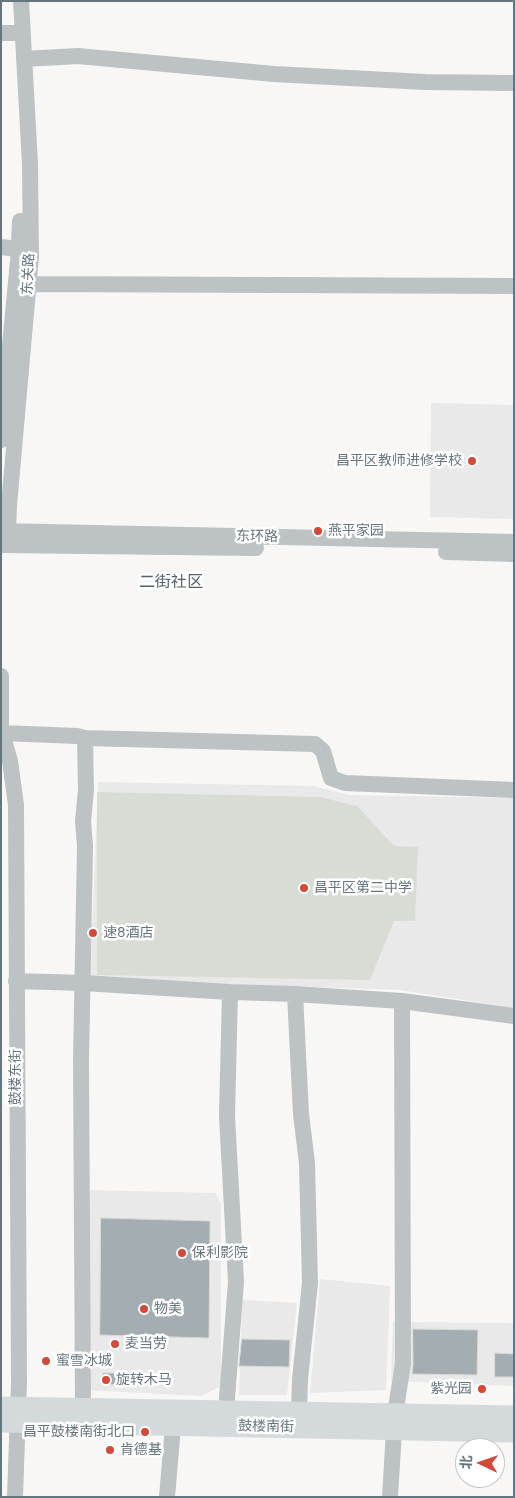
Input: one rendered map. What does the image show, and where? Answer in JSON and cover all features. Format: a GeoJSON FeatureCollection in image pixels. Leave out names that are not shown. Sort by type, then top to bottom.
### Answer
{"type":"FeatureCollection","features":[{"type":"Feature","properties":{"kind":"main road","name":"鼓楼南街"},"geometry":{"type":"LineString","coordinates":[[10,1415],[83,1408],[174,1418],[226,1411],[299,1412],[514,1432]]}},
{"type":"Feature","properties":{"kind":"main road","name":"鼓楼南街"},"geometry":{"type":"LineString","coordinates":[[10,1415],[395,1422],[514,1416]]}},
{"type":"Feature","properties":{"kind":"street","name":"东关路"},"geometry":{"type":"LineString","coordinates":[[1,440],[3,395],[19,249],[20,186],[10,1]]}},
{"type":"Feature","properties":{"kind":"street","name":"东关路"},"geometry":{"type":"LineString","coordinates":[[3,538],[9,505],[29,284],[31,234],[30,164],[24,59],[12,33],[21,1]]}},
{"type":"Feature","properties":{"kind":"street"},"geometry":{"type":"LineString","coordinates":[[24,59],[78,56],[274,74],[425,82],[514,83]]}},
{"type":"Feature","properties":{"kind":"street"},"geometry":{"type":"LineString","coordinates":[[1,247],[19,249]]}},
{"type":"Feature","properties":{"kind":"street"},"geometry":{"type":"LineString","coordinates":[[29,284],[514,286]]}},
{"type":"Feature","properties":{"kind":"street","name":"东环路"},"geometry":{"type":"LineString","coordinates":[[3,538],[514,542]]}},
{"type":"Feature","properties":{"kind":"street","name":"东环路"},"geometry":{"type":"LineString","coordinates":[[3,538],[270,548],[514,554]]}},
{"type":"Feature","properties":{"kind":"street","name":"鼓楼东街"},"geometry":{"type":"LineString","coordinates":[[1,676],[2,735],[10,761],[16,805],[16,982],[10,1415],[14,1497]]}},
{"type":"Feature","properties":{"kind":"street"},"geometry":{"type":"LineString","coordinates":[[2,735],[315,744],[323,752],[331,778],[345,783],[514,790]]}},
{"type":"Feature","properties":{"kind":"street"},"geometry":{"type":"LineString","coordinates":[[83,1408],[81,1109],[82,937],[85,846],[83,821],[86,790],[85,738]]}},
{"type":"Feature","properties":{"kind":"street"},"geometry":{"type":"LineString","coordinates":[[16,982],[83,983],[402,1001],[514,1016]]}},
{"type":"Feature","properties":{"kind":"street"},"geometry":{"type":"LineString","coordinates":[[226,1411],[236,1282],[227,1116],[230,992]]}},
{"type":"Feature","properties":{"kind":"street"},"geometry":{"type":"LineString","coordinates":[[295,994],[301,1114],[307,1163],[310,1283],[300,1379],[299,1412]]}},
{"type":"Feature","properties":{"kind":"street"},"geometry":{"type":"LineString","coordinates":[[390,1497],[395,1422],[403,1364],[402,1001]]}},
{"type":"Feature","properties":{"kind":"street"},"geometry":{"type":"LineString","coordinates":[[167,1497],[174,1418]]}},
{"type":"Feature","properties":{"kind":"shaded area","name":"昌平区教师进修学校"},"geometry":{"type":"Polygon","coordinates":[[[431,403],[514,405],[514,519],[430,517],[431,403]]]}},
{"type":"Feature","properties":{"kind":"shaded area","name":"昌平区第二中学"},"geometry":{"type":"Polygon","coordinates":[[[98,782],[314,786],[349,795],[514,798],[514,1008],[400,990],[90,979],[98,782]]]}},
{"type":"Feature","properties":{"kind":"shaded area","name":"昌平区第二中学"},"geometry":{"type":"Polygon","coordinates":[[[97,792],[320,797],[357,806],[394,846],[418,847],[415,921],[394,921],[370,980],[97,975],[97,792]]]}},
{"type":"Feature","properties":{"kind":"shaded area"},"geometry":{"type":"Polygon","coordinates":[[[85,1190],[215,1193],[221,1203],[221,1386],[201,1396],[85,1390],[85,1190]]]}},
{"type":"Feature","properties":{"kind":"shaded area"},"geometry":{"type":"Polygon","coordinates":[[[320,1279],[390,1286],[386,1390],[310,1393],[320,1279]]]}},
{"type":"Feature","properties":{"kind":"shaded area"},"geometry":{"type":"Polygon","coordinates":[[[242,1300],[297,1303],[287,1395],[239,1395],[242,1300]]]}},
{"type":"Feature","properties":{"kind":"shaded area"},"geometry":{"type":"Polygon","coordinates":[[[393,1322],[514,1323],[514,1386],[391,1381],[393,1322]]]}},
{"type":"Feature","properties":{"kind":"building"},"geometry":{"type":"Polygon","coordinates":[[[101,1218],[210,1221],[209,1338],[100,1335],[101,1218]]]}},
{"type":"Feature","properties":{"kind":"building"},"geometry":{"type":"Polygon","coordinates":[[[413,1329],[478,1330],[477,1375],[412,1374],[413,1329]]]}},
{"type":"Feature","properties":{"kind":"building"},"geometry":{"type":"Polygon","coordinates":[[[242,1339],[290,1340],[289,1367],[239,1366],[242,1339]]]}},
{"type":"Feature","properties":{"kind":"building"},"geometry":{"type":"Polygon","coordinates":[[[495,1353],[514,1354],[514,1377],[495,1377],[495,1353]]]}},
{"type":"Feature","properties":{"kind":"building","name":"旋转木马"},"geometry":{"type":"Polygon","coordinates":[[[103,1373],[117,1373],[117,1385],[103,1384],[103,1373]]]}},
{"type":"Feature","properties":{"kind":"place","name":"昌平区教师进修学校"},"geometry":{"type":"Point","coordinates":[472,461]}},
{"type":"Feature","properties":{"kind":"place","name":"燕平家园"},"geometry":{"type":"Point","coordinates":[318,531]}},
{"type":"Feature","properties":{"kind":"place","name":"昌平区第二中学"},"geometry":{"type":"Point","coordinates":[304,888]}},
{"type":"Feature","properties":{"kind":"place","name":"速8酒店"},"geometry":{"type":"Point","coordinates":[93,933]}},
{"type":"Feature","properties":{"kind":"place","name":"保利影院"},"geometry":{"type":"Point","coordinates":[182,1253]}},
{"type":"Feature","properties":{"kind":"place","name":"物美"},"geometry":{"type":"Point","coordinates":[144,1309]}},
{"type":"Feature","properties":{"kind":"place","name":"麦当劳"},"geometry":{"type":"Point","coordinates":[115,1344]}},
{"type":"Feature","properties":{"kind":"place","name":"蜜雪冰城"},"geometry":{"type":"Point","coordinates":[46,1361]}},
{"type":"Feature","properties":{"kind":"place","name":"旋转木马"},"geometry":{"type":"Point","coordinates":[106,1380]}},
{"type":"Feature","properties":{"kind":"place","name":"紫光园"},"geometry":{"type":"Point","coordinates":[482,1389]}},
{"type":"Feature","properties":{"kind":"place","name":"昌平鼓楼南街北口"},"geometry":{"type":"Point","coordinates":[145,1432]}},
{"type":"Feature","properties":{"kind":"place","name":"肯德基"},"geometry":{"type":"Point","coordinates":[110,1450]}},
{"type":"Feature","properties":{"kind":"district","name":"二街社区"},"geometry":{"type":"Point","coordinates":[171,583]}}]}
